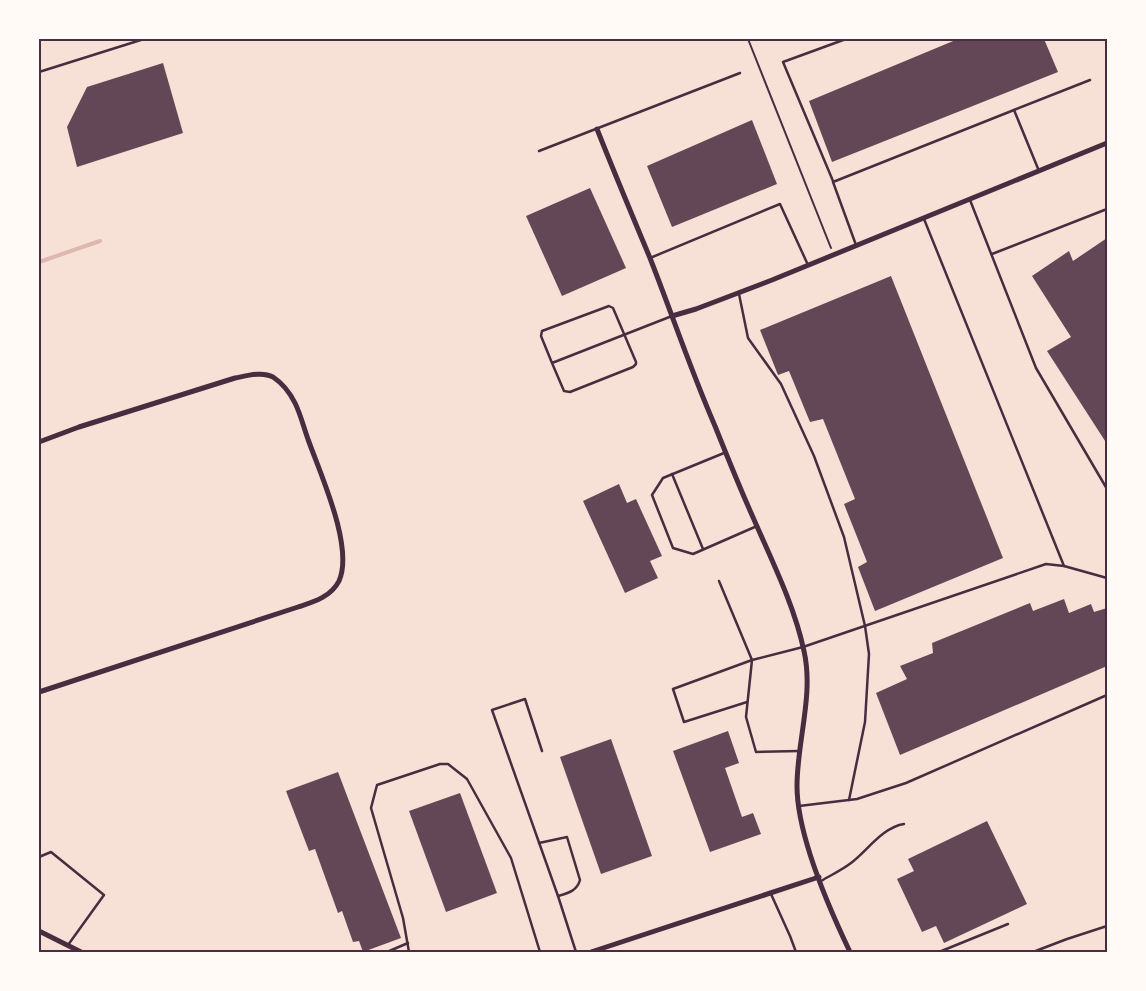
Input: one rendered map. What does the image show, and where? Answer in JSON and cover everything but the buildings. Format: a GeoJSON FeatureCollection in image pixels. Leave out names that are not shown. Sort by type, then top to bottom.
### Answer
{"type":"FeatureCollection","features":[{"type":"Feature","properties":{"kind":"street"},"geometry":{"type":"LineString","coordinates":[[597,128],[622,195],[650,258],[726,453],[790,608],[803,647],[807,674],[807,697],[797,789],[799,806],[805,834],[820,879],[850,952]]}},
{"type":"Feature","properties":{"kind":"street"},"geometry":{"type":"LineString","coordinates":[[672,316],[856,246],[1107,143]]}},
{"type":"Feature","properties":{"kind":"street"},"geometry":{"type":"LineString","coordinates":[[39,442],[79,427],[235,378],[258,374],[271,376],[288,392],[296,404],[335,516],[342,553],[342,569],[339,581],[333,590],[324,597],[298,608],[39,692]]}},
{"type":"Feature","properties":{"kind":"street"},"geometry":{"type":"LineString","coordinates":[[591,952],[771,893],[820,879]]}},
{"type":"Feature","properties":{"kind":"street"},"geometry":{"type":"LineString","coordinates":[[39,931],[81,952]]}},
{"type":"Feature","properties":{"kind":"lane"},"geometry":{"type":"LineString","coordinates":[[39,72],[144,39]]}},
{"type":"Feature","properties":{"kind":"lane"},"geometry":{"type":"LineString","coordinates":[[846,39],[783,62],[833,182],[856,246]]}},
{"type":"Feature","properties":{"kind":"lane"},"geometry":{"type":"LineString","coordinates":[[539,151],[740,73]]}},
{"type":"Feature","properties":{"kind":"lane"},"geometry":{"type":"LineString","coordinates":[[833,182],[1090,80]]}},
{"type":"Feature","properties":{"kind":"lane"},"geometry":{"type":"LineString","coordinates":[[1014,110],[1039,171]]}},
{"type":"Feature","properties":{"kind":"lane"},"geometry":{"type":"LineString","coordinates":[[970,199],[1036,368],[1107,489]]}},
{"type":"Feature","properties":{"kind":"lane"},"geometry":{"type":"LineString","coordinates":[[650,258],[780,204],[808,265]]}},
{"type":"Feature","properties":{"kind":"lane"},"geometry":{"type":"LineString","coordinates":[[992,254],[1107,209]]}},
{"type":"Feature","properties":{"kind":"lane"},"geometry":{"type":"LineString","coordinates":[[924,217],[1064,566]]}},
{"type":"Feature","properties":{"kind":"lane"},"geometry":{"type":"LineString","coordinates":[[738,292],[748,338],[782,384],[814,456],[844,537],[865,626],[869,654],[865,722],[849,800]]}},
{"type":"Feature","properties":{"kind":"lane"},"geometry":{"type":"LineString","coordinates":[[609,306],[613,308],[636,364],[570,392],[564,391],[552,363],[541,336],[542,330],[609,306]]}},
{"type":"Feature","properties":{"kind":"lane"},"geometry":{"type":"LineString","coordinates":[[552,363],[672,316]]}},
{"type":"Feature","properties":{"kind":"lane"},"geometry":{"type":"LineString","coordinates":[[726,453],[663,478],[652,495],[673,548],[693,554],[757,526]]}},
{"type":"Feature","properties":{"kind":"lane"},"geometry":{"type":"LineString","coordinates":[[672,474],[703,550]]}},
{"type":"Feature","properties":{"kind":"lane"},"geometry":{"type":"LineString","coordinates":[[748,702],[684,722],[673,689],[752,660],[803,647],[1046,564],[1064,566],[1107,578]]}},
{"type":"Feature","properties":{"kind":"lane"},"geometry":{"type":"LineString","coordinates":[[719,582],[752,660],[746,716],[756,752],[800,751]]}},
{"type":"Feature","properties":{"kind":"lane"},"geometry":{"type":"LineString","coordinates":[[799,806],[857,799],[906,783],[1107,695]]}},
{"type":"Feature","properties":{"kind":"lane"},"geometry":{"type":"LineString","coordinates":[[542,751],[525,699],[492,710],[576,952]]}},
{"type":"Feature","properties":{"kind":"lane"},"geometry":{"type":"LineString","coordinates":[[409,952],[403,918],[371,808],[378,785],[440,764],[448,764],[466,779],[512,858],[540,952]]}},
{"type":"Feature","properties":{"kind":"lane"},"geometry":{"type":"LineString","coordinates":[[820,879],[849,865],[895,825],[904,824]]}},
{"type":"Feature","properties":{"kind":"lane"},"geometry":{"type":"LineString","coordinates":[[539,843],[566,837],[580,880],[575,890],[558,896]]}},
{"type":"Feature","properties":{"kind":"lane"},"geometry":{"type":"LineString","coordinates":[[39,857],[52,852],[104,895],[68,945]]}},
{"type":"Feature","properties":{"kind":"lane"},"geometry":{"type":"LineString","coordinates":[[771,893],[796,952]]}},
{"type":"Feature","properties":{"kind":"lane"},"geometry":{"type":"LineString","coordinates":[[939,952],[1008,924]]}},
{"type":"Feature","properties":{"kind":"lane"},"geometry":{"type":"LineString","coordinates":[[1033,952],[1107,926]]}},
{"type":"Feature","properties":{"kind":"lane"},"geometry":{"type":"LineString","coordinates":[[387,952],[408,943]]}},
{"type":"Feature","properties":{"kind":"path"},"geometry":{"type":"LineString","coordinates":[[748,39],[834,254]]}},
{"type":"Feature","properties":{"kind":"waterway"},"geometry":{"type":"LineString","coordinates":[[39,262],[100,241]]}}]}
